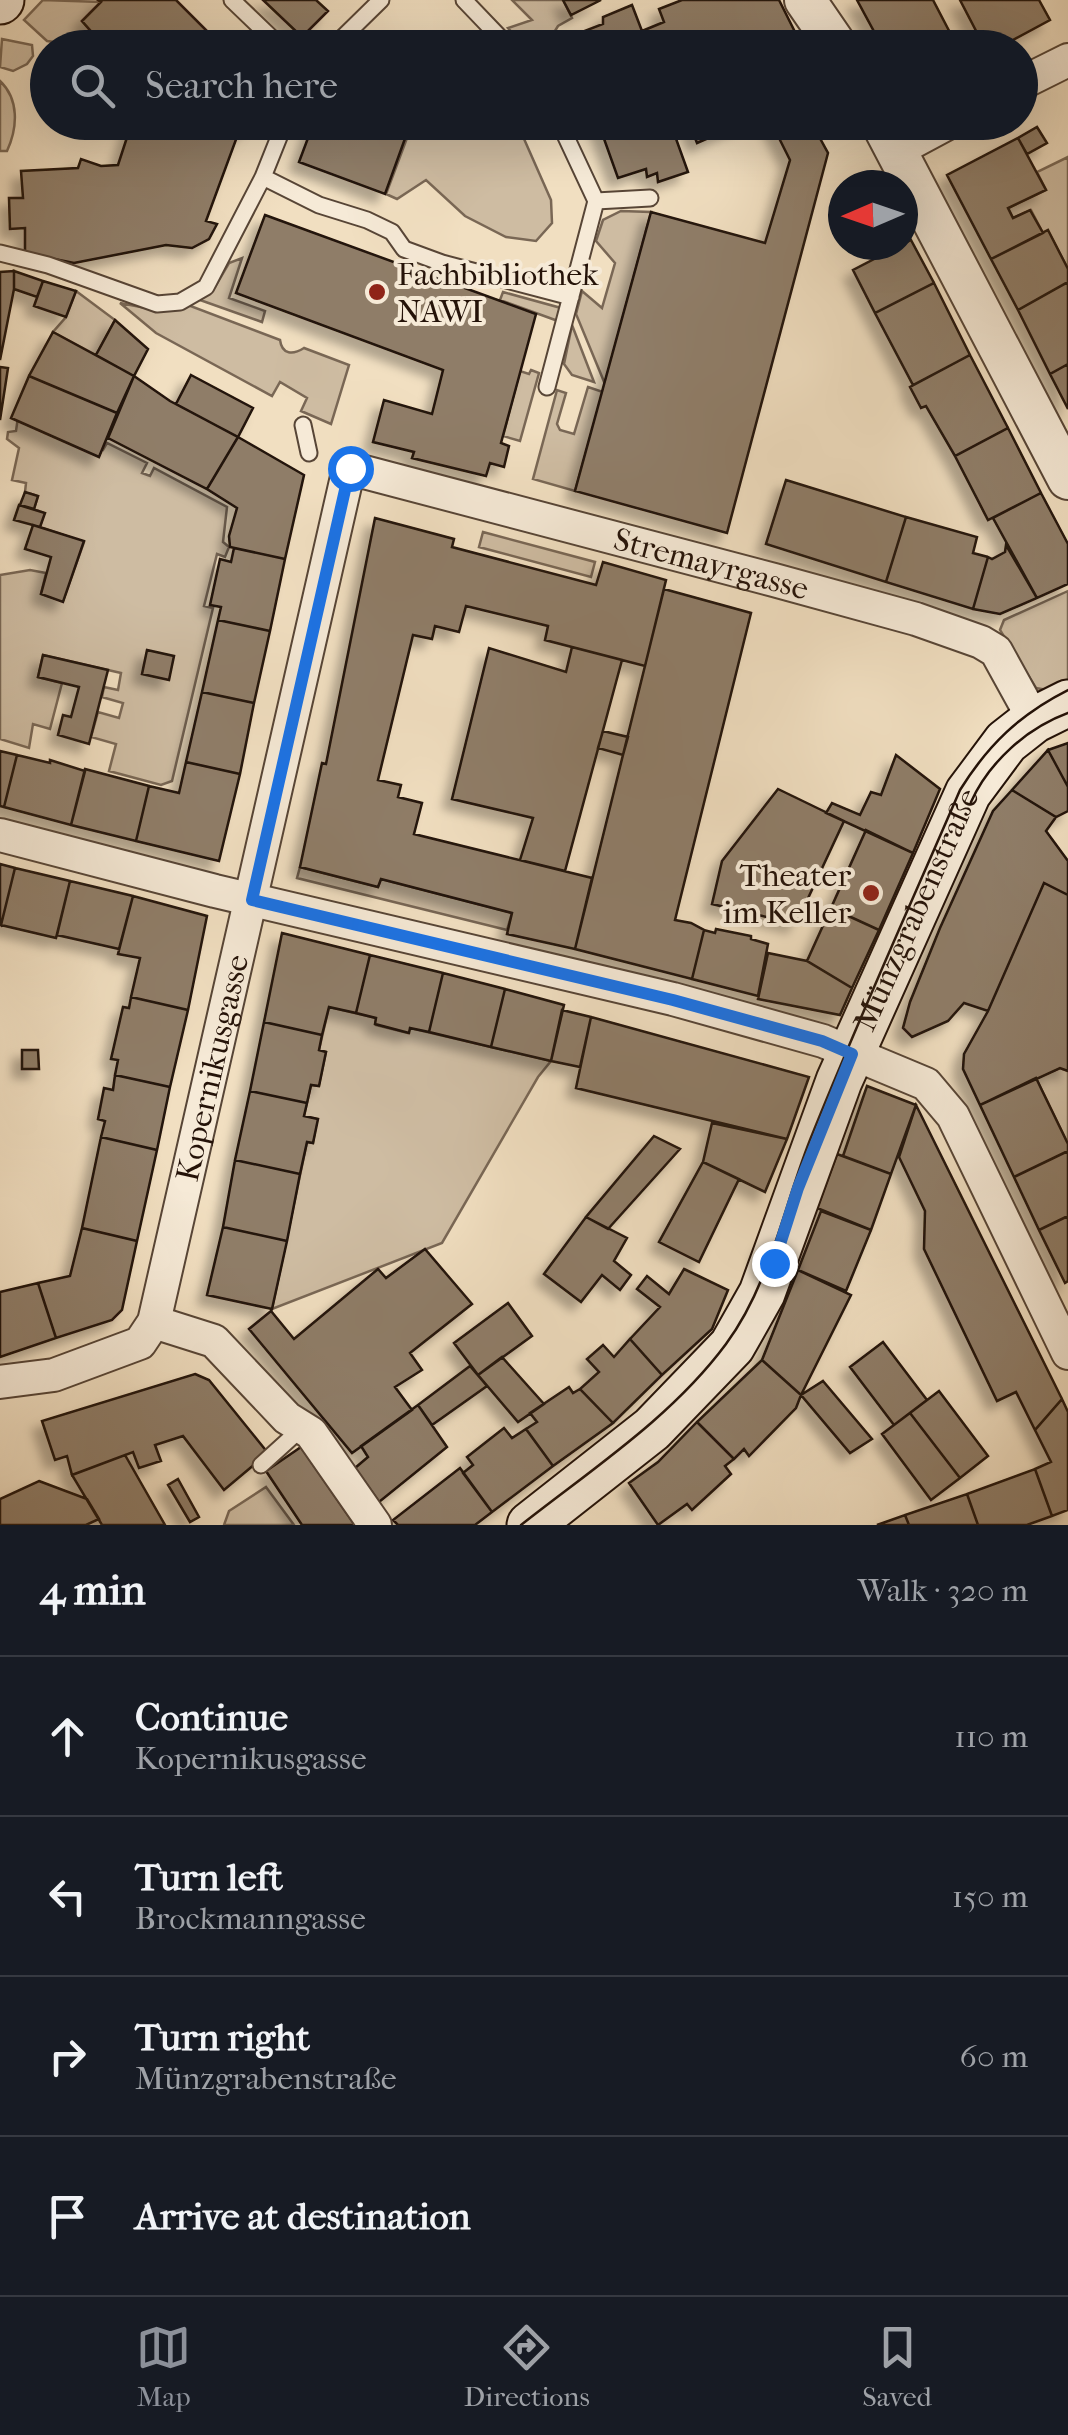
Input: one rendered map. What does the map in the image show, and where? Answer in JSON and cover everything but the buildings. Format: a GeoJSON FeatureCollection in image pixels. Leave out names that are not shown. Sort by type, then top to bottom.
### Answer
{"type":"FeatureCollection","features":[{"type":"Feature","properties":{"kind":"main road","name":"Münzgrabenstraße"},"geometry":{"type":"LineString","coordinates":[[530,1525],[652,1430],[732,1346],[762,1293],[798,1188],[852,1054],[973,784],[1006,742],[1051,711]]}},
{"type":"Feature","properties":{"kind":"street"},"geometry":{"type":"LineString","coordinates":[[805,0],[828,30]]}},
{"type":"Feature","properties":{"kind":"street"},"geometry":{"type":"LineString","coordinates":[[827,0],[836,30]]}},
{"type":"Feature","properties":{"kind":"street"},"geometry":{"type":"LineString","coordinates":[[1038,75],[1068,60]]}},
{"type":"Feature","properties":{"kind":"street"},"geometry":{"type":"LineString","coordinates":[[890,140],[1068,479]]}},
{"type":"Feature","properties":{"kind":"street","name":"Stremayrgasse"},"geometry":{"type":"LineString","coordinates":[[350,468],[916,619],[982,642],[1051,711]]}},
{"type":"Feature","properties":{"kind":"street","name":"Kopernikusgasse"},"geometry":{"type":"LineString","coordinates":[[154,1322],[350,468]]}},
{"type":"Feature","properties":{"kind":"street"},"geometry":{"type":"LineString","coordinates":[[0,836],[673,1000],[822,1041],[926,1084],[953,1116],[1068,1352]]}},
{"type":"Feature","properties":{"kind":"street"},"geometry":{"type":"LineString","coordinates":[[0,1382],[54,1375],[140,1344],[154,1322],[214,1340],[287,1418],[311,1433],[375,1525]]}},
{"type":"Feature","properties":{"kind":"lane"},"geometry":{"type":"LineString","coordinates":[[232,0],[263,30]]}},
{"type":"Feature","properties":{"kind":"lane"},"geometry":{"type":"LineString","coordinates":[[351,30],[382,0]]}},
{"type":"Feature","properties":{"kind":"lane"},"geometry":{"type":"LineString","coordinates":[[464,0],[493,30]]}},
{"type":"Feature","properties":{"kind":"lane"},"geometry":{"type":"LineString","coordinates":[[0,253],[48,265],[157,304],[180,302],[206,287],[278,140]]}},
{"type":"Feature","properties":{"kind":"lane"},"geometry":{"type":"LineString","coordinates":[[546,388],[596,201],[568,140]]}},
{"type":"Feature","properties":{"kind":"lane"},"geometry":{"type":"LineString","coordinates":[[263,177],[320,206],[392,232],[404,249],[442,264],[571,298]]}},
{"type":"Feature","properties":{"kind":"lane"},"geometry":{"type":"LineString","coordinates":[[596,201],[650,198]]}},
{"type":"Feature","properties":{"kind":"lane"},"geometry":{"type":"LineString","coordinates":[[303,425],[309,453]]}},
{"type":"Feature","properties":{"kind":"lane"},"geometry":{"type":"LineString","coordinates":[[261,1465],[293,1436],[298,1423]]}},
{"type":"Feature","properties":{"kind":"shaded area"},"geometry":{"type":"Polygon","coordinates":[[[43,0],[101,2],[82,21],[90,30],[35,30],[24,20],[43,0]]]}},
{"type":"Feature","properties":{"kind":"shaded area"},"geometry":{"type":"Polygon","coordinates":[[[512,0],[563,0],[572,18],[556,30],[508,28],[532,20],[512,0]]]}},
{"type":"Feature","properties":{"kind":"shaded area"},"geometry":{"type":"Polygon","coordinates":[[[2,39],[30,45],[27,64],[13,71],[0,67],[2,39]]]}},
{"type":"Feature","properties":{"kind":"shaded area"},"geometry":{"type":"Polygon","coordinates":[[[0,81],[11,96],[15,114],[7,151],[0,151],[0,81]]]}},
{"type":"Feature","properties":{"kind":"shaded area"},"geometry":{"type":"Polygon","coordinates":[[[406,140],[525,140],[551,200],[552,223],[536,241],[506,237],[465,216],[426,180],[397,199],[386,194],[406,140]]]}},
{"type":"Feature","properties":{"kind":"shaded area"},"geometry":{"type":"Polygon","coordinates":[[[1068,157],[1068,269],[1048,231],[1043,233],[1031,210],[1013,218],[1008,208],[1046,190],[1037,172],[1068,157]]]}},
{"type":"Feature","properties":{"kind":"shaded area"},"geometry":{"type":"Polygon","coordinates":[[[621,211],[651,212],[605,384],[576,314],[582,291],[602,308],[615,263],[596,241],[603,220],[621,211]]]}},
{"type":"Feature","properties":{"kind":"shaded area"},"geometry":{"type":"Polygon","coordinates":[[[242,258],[229,298],[265,311],[262,322],[200,300],[215,287],[229,263],[242,258]]]}},
{"type":"Feature","properties":{"kind":"shaded area"},"geometry":{"type":"Polygon","coordinates":[[[76,291],[115,320],[96,355],[53,332],[66,317],[76,291]]]}},
{"type":"Feature","properties":{"kind":"shaded area"},"geometry":{"type":"Polygon","coordinates":[[[503,292],[561,308],[558,321],[500,300],[503,292]]]}},
{"type":"Feature","properties":{"kind":"shaded area"},"geometry":{"type":"Polygon","coordinates":[[[120,303],[156,310],[188,305],[280,340],[289,352],[304,348],[349,365],[331,424],[301,411],[307,398],[280,382],[272,396],[156,333],[120,303]]]}},
{"type":"Feature","properties":{"kind":"shaded area"},"geometry":{"type":"Polygon","coordinates":[[[572,325],[594,382],[572,375],[564,364],[572,325]]]}},
{"type":"Feature","properties":{"kind":"shaded area"},"geometry":{"type":"Polygon","coordinates":[[[531,370],[539,373],[520,441],[503,436],[520,371],[529,374],[531,370]]]}},
{"type":"Feature","properties":{"kind":"shaded area"},"geometry":{"type":"Polygon","coordinates":[[[588,387],[603,392],[575,491],[533,479],[557,390],[566,393],[557,424],[560,430],[574,434],[588,387]]]}},
{"type":"Feature","properties":{"kind":"shaded area"},"geometry":{"type":"Polygon","coordinates":[[[18,417],[103,450],[107,443],[147,463],[142,473],[150,476],[154,468],[227,507],[223,542],[229,547],[225,557],[217,554],[204,606],[213,608],[172,781],[161,785],[109,771],[116,744],[91,737],[98,712],[119,718],[123,703],[102,697],[104,687],[118,690],[121,673],[43,655],[38,677],[62,683],[50,729],[33,724],[29,748],[0,739],[0,575],[30,570],[46,573],[41,594],[63,601],[84,542],[40,527],[44,513],[34,509],[38,496],[25,492],[26,483],[12,480],[19,448],[7,439],[8,432],[16,431],[18,417]]]}},
{"type":"Feature","properties":{"kind":"shaded area"},"geometry":{"type":"Polygon","coordinates":[[[483,532],[595,562],[591,577],[479,547],[483,532]]]}},
{"type":"Feature","properties":{"kind":"shaded area"},"geometry":{"type":"Polygon","coordinates":[[[1068,591],[1068,681],[1047,690],[1036,688],[1000,630],[1004,620],[1068,591]]]}},
{"type":"Feature","properties":{"kind":"shaded area"},"geometry":{"type":"Polygon","coordinates":[[[300,867],[378,887],[381,879],[512,913],[507,930],[297,878],[300,867]]]}},
{"type":"Feature","properties":{"kind":"shaded area"},"geometry":{"type":"Polygon","coordinates":[[[329,1007],[376,1018],[376,1025],[408,1033],[410,1028],[551,1061],[442,1243],[272,1309],[307,1142],[313,1143],[317,1119],[304,1116],[311,1085],[319,1085],[326,1052],[319,1050],[329,1007]]]}},
{"type":"Feature","properties":{"kind":"shaded area"},"geometry":{"type":"Polygon","coordinates":[[[1060,1068],[1068,1071],[1068,1144],[1036,1078],[1060,1068]]]}},
{"type":"Feature","properties":{"kind":"shaded area"},"geometry":{"type":"Polygon","coordinates":[[[266,1487],[294,1525],[224,1525],[229,1511],[266,1487]]]}},
{"type":"Feature","properties":{"kind":"tram line"},"geometry":{"type":"LineString","coordinates":[[521,1525],[656,1419],[726,1344],[765,1271],[828,1096],[960,790],[1006,732],[1068,690]]}},
{"type":"Feature","properties":{"kind":"tram line"},"geometry":{"type":"LineString","coordinates":[[971,802],[988,773],[1011,748],[1068,713]]}},
{"type":"Feature","properties":{"kind":"place","name":"Fachbibliothek NAWI"},"geometry":{"type":"Point","coordinates":[377,292]}},
{"type":"Feature","properties":{"kind":"place","name":"Theater im Keller"},"geometry":{"type":"Point","coordinates":[871,893]}},
{"type":"Feature","properties":{"kind":"route"},"geometry":{"type":"LineString","coordinates":[[350,468],[252,900],[673,1000],[822,1041],[852,1054],[798,1188],[774,1263]]}}]}
